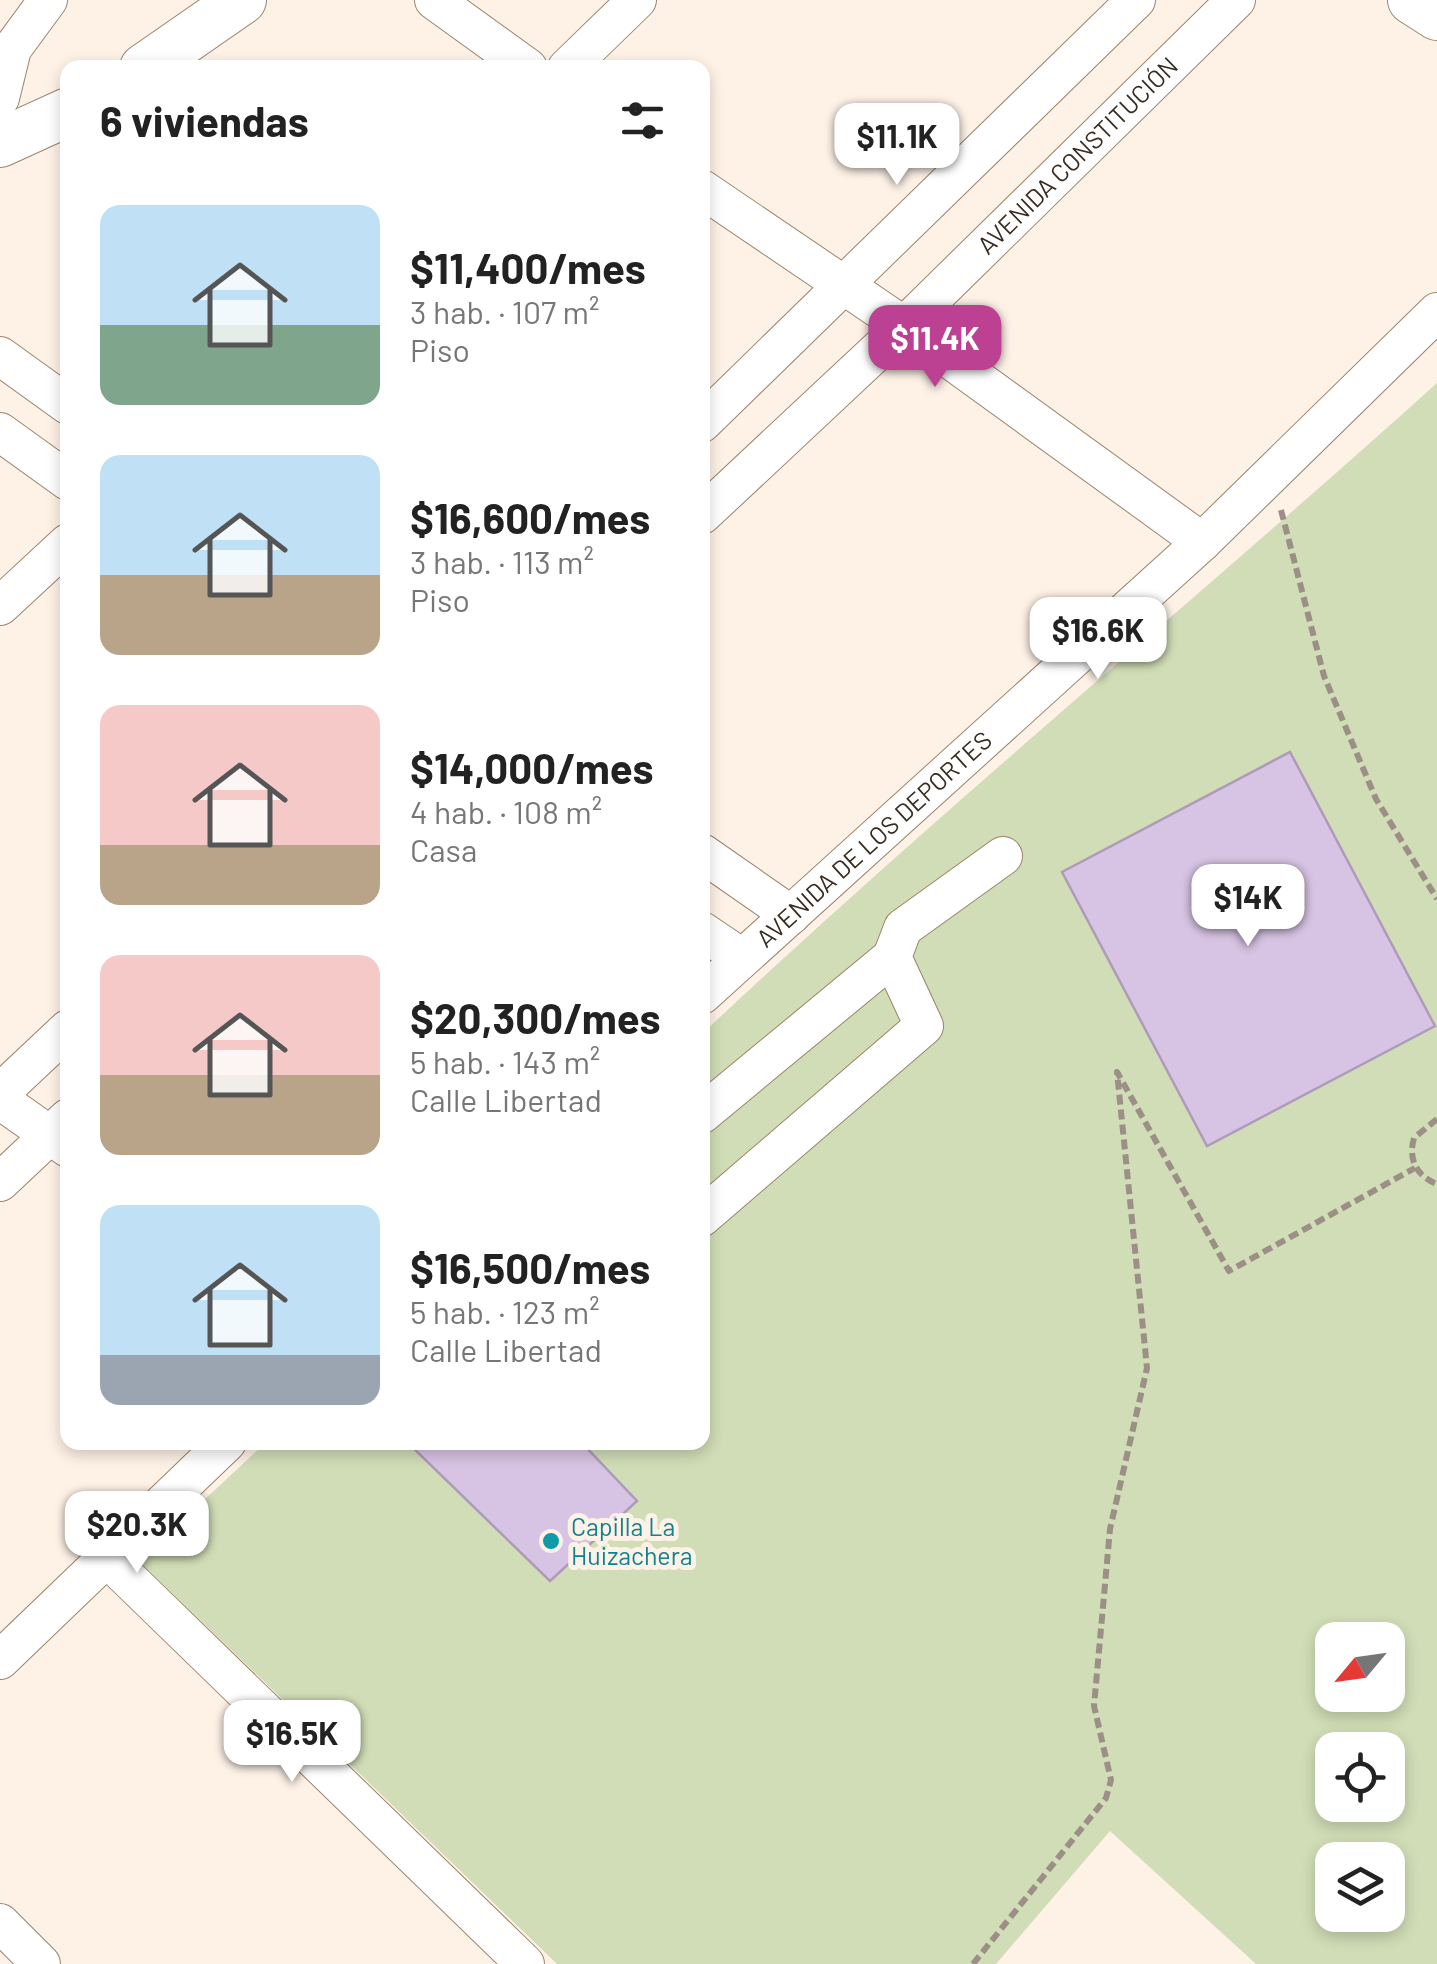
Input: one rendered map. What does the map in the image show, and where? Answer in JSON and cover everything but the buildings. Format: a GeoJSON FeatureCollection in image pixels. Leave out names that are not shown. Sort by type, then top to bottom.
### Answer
{"type":"FeatureCollection","features":[{"type":"Feature","properties":{"kind":"main road"},"geometry":{"type":"LineString","coordinates":[[156,60],[242,0]]}},
{"type":"Feature","properties":{"kind":"main road"},"geometry":{"type":"LineString","coordinates":[[1412,0],[1437,16]]}},
{"type":"Feature","properties":{"kind":"main road"},"geometry":{"type":"LineString","coordinates":[[0,143],[60,116]]}},
{"type":"Feature","properties":{"kind":"street"},"geometry":{"type":"LineString","coordinates":[[0,98],[12,49],[48,0]]}},
{"type":"Feature","properties":{"kind":"street"},"geometry":{"type":"LineString","coordinates":[[434,0],[517,60]]}},
{"type":"Feature","properties":{"kind":"street"},"geometry":{"type":"LineString","coordinates":[[575,60],[638,0]]}},
{"type":"Feature","properties":{"kind":"street"},"geometry":{"type":"LineString","coordinates":[[710,415],[1136,0]]}},
{"type":"Feature","properties":{"kind":"street","name":"AVENIDA CONSTITUCIÓN"},"geometry":{"type":"LineString","coordinates":[[710,508],[904,326],[1236,0]]}},
{"type":"Feature","properties":{"kind":"street"},"geometry":{"type":"LineString","coordinates":[[710,194],[904,326],[1202,542]]}},
{"type":"Feature","properties":{"kind":"street","name":"AVENIDA DE LOS DEPORTES"},"geometry":{"type":"LineString","coordinates":[[710,988],[1202,542],[1437,312]]}},
{"type":"Feature","properties":{"kind":"street"},"geometry":{"type":"LineString","coordinates":[[0,356],[60,399]]}},
{"type":"Feature","properties":{"kind":"street"},"geometry":{"type":"LineString","coordinates":[[0,432],[60,474]]}},
{"type":"Feature","properties":{"kind":"street"},"geometry":{"type":"LineString","coordinates":[[0,606],[60,551]]}},
{"type":"Feature","properties":{"kind":"street"},"geometry":{"type":"LineString","coordinates":[[710,1097],[892,958],[903,928],[1003,856]]}},
{"type":"Feature","properties":{"kind":"street"},"geometry":{"type":"LineString","coordinates":[[710,859],[791,915]]}},
{"type":"Feature","properties":{"kind":"street"},"geometry":{"type":"LineString","coordinates":[[710,936],[742,958]]}},
{"type":"Feature","properties":{"kind":"street"},"geometry":{"type":"LineString","coordinates":[[710,1210],[924,1026],[892,958]]}},
{"type":"Feature","properties":{"kind":"street"},"geometry":{"type":"LineString","coordinates":[[0,1093],[60,1037]]}},
{"type":"Feature","properties":{"kind":"street"},"geometry":{"type":"LineString","coordinates":[[0,1100],[60,1133]]}},
{"type":"Feature","properties":{"kind":"street"},"geometry":{"type":"LineString","coordinates":[[0,1182],[60,1136]]}},
{"type":"Feature","properties":{"kind":"street"},"geometry":{"type":"LineString","coordinates":[[0,1660],[219,1450]]}},
{"type":"Feature","properties":{"kind":"street"},"geometry":{"type":"LineString","coordinates":[[107,1558],[525,1964]]}},
{"type":"Feature","properties":{"kind":"street"},"geometry":{"type":"LineString","coordinates":[[0,1923],[41,1964]]}},
{"type":"Feature","properties":{"kind":"path"},"geometry":{"type":"LineString","coordinates":[[1272,474],[1324,676],[1376,799],[1437,899]]}},
{"type":"Feature","properties":{"kind":"path"},"geometry":{"type":"LineString","coordinates":[[973,1964],[1106,1798],[1110,1780],[1094,1706],[1097,1666],[1110,1529],[1147,1368],[1117,1072],[1229,1271],[1415,1168]]}},
{"type":"Feature","properties":{"kind":"path"},"geometry":{"type":"LineString","coordinates":[[1415,1168],[1414,1138],[1437,1119]]}},
{"type":"Feature","properties":{"kind":"path"},"geometry":{"type":"LineString","coordinates":[[1415,1168],[1437,1184]]}},
{"type":"Feature","properties":{"kind":"green space"},"geometry":{"type":"Polygon","coordinates":[[[1437,383],[1437,1964],[1256,1964],[1110,1831],[996,1964],[557,1964],[139,1561],[258,1450],[710,1450],[710,1027],[1437,383]]]}},
{"type":"Feature","properties":{"kind":"place","name":"Capilla La Huizachera"},"geometry":{"type":"Point","coordinates":[551,1541]}}]}
